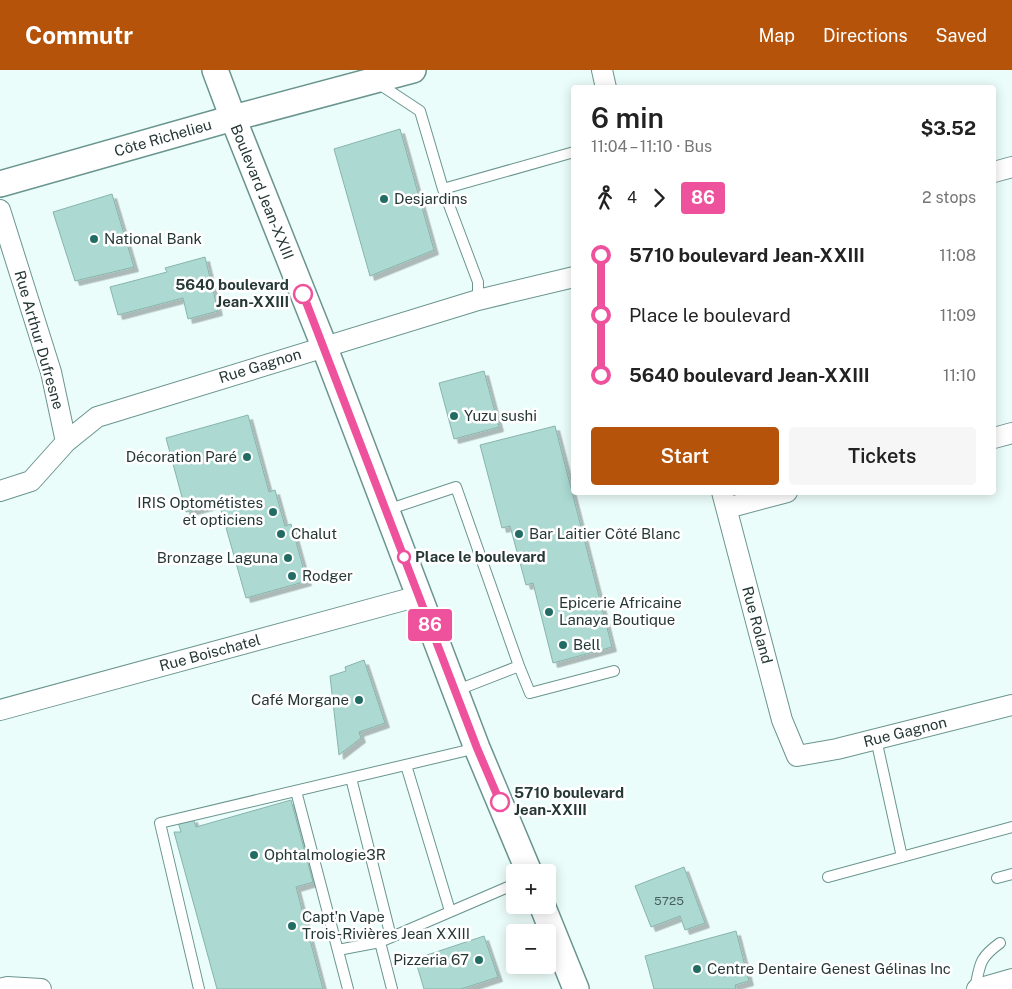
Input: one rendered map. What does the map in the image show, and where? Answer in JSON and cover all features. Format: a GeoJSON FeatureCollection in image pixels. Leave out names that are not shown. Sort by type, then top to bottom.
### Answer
{"type":"FeatureCollection","features":[{"type":"Feature","properties":{"kind":"street","name":"Boulevard Jean-XXIII"},"geometry":{"type":"LineString","coordinates":[[215,70],[324,346],[477,748],[527,864]]}},
{"type":"Feature","properties":{"kind":"street","name":"Côte Richelieu"},"geometry":{"type":"LineString","coordinates":[[0,184],[233,118],[372,75],[413,70]]}},
{"type":"Feature","properties":{"kind":"street"},"geometry":{"type":"LineString","coordinates":[[602,70],[605,85]]}},
{"type":"Feature","properties":{"kind":"street"},"geometry":{"type":"LineString","coordinates":[[996,171],[1012,167]]}},
{"type":"Feature","properties":{"kind":"street","name":"Rue Arthur Dufresne"},"geometry":{"type":"LineString","coordinates":[[0,210],[51,372],[66,442]]}},
{"type":"Feature","properties":{"kind":"street","name":"Rue Gagnon"},"geometry":{"type":"LineString","coordinates":[[0,491],[31,481],[66,442],[97,417],[478,300],[571,278]]}},
{"type":"Feature","properties":{"kind":"street"},"geometry":{"type":"LineString","coordinates":[[996,437],[1012,433]]}},
{"type":"Feature","properties":{"kind":"street"},"geometry":{"type":"LineString","coordinates":[[724,500],[763,495]]}},
{"type":"Feature","properties":{"kind":"street","name":"Rue Roland"},"geometry":{"type":"LineString","coordinates":[[724,500],[782,720],[797,756]]}},
{"type":"Feature","properties":{"kind":"street","name":"Rue Boischatel"},"geometry":{"type":"LineString","coordinates":[[0,710],[419,596]]}},
{"type":"Feature","properties":{"kind":"street","name":"Rue Gagnon"},"geometry":{"type":"LineString","coordinates":[[797,756],[837,749],[1012,705]]}},
{"type":"Feature","properties":{"kind":"street"},"geometry":{"type":"LineString","coordinates":[[546,914],[576,989]]}},
{"type":"Feature","properties":{"kind":"street"},"geometry":{"type":"LineString","coordinates":[[976,989],[1004,983]]}},
{"type":"Feature","properties":{"kind":"street"},"geometry":{"type":"LineString","coordinates":[[0,989],[7,987],[41,989]]}},
{"type":"Feature","properties":{"kind":"lane"},"geometry":{"type":"LineString","coordinates":[[372,75],[420,111],[443,189],[478,282],[478,300]]}},
{"type":"Feature","properties":{"kind":"lane"},"geometry":{"type":"LineString","coordinates":[[443,189],[571,153]]}},
{"type":"Feature","properties":{"kind":"lane"},"geometry":{"type":"LineString","coordinates":[[387,510],[456,487],[530,693],[614,671]]}},
{"type":"Feature","properties":{"kind":"lane"},"geometry":{"type":"LineString","coordinates":[[455,691],[520,666]]}},
{"type":"Feature","properties":{"kind":"lane"},"geometry":{"type":"LineString","coordinates":[[876,739],[902,857]]}},
{"type":"Feature","properties":{"kind":"lane"},"geometry":{"type":"LineString","coordinates":[[199,989],[160,823],[477,748]]}},
{"type":"Feature","properties":{"kind":"lane"},"geometry":{"type":"LineString","coordinates":[[406,765],[450,911]]}},
{"type":"Feature","properties":{"kind":"lane"},"geometry":{"type":"LineString","coordinates":[[351,778],[391,937]]}},
{"type":"Feature","properties":{"kind":"lane"},"geometry":{"type":"LineString","coordinates":[[296,791],[348,989]]}},
{"type":"Feature","properties":{"kind":"lane"},"geometry":{"type":"LineString","coordinates":[[828,877],[1012,827]]}},
{"type":"Feature","properties":{"kind":"lane"},"geometry":{"type":"LineString","coordinates":[[997,878],[1012,874]]}},
{"type":"Feature","properties":{"kind":"lane"},"geometry":{"type":"LineString","coordinates":[[338,950],[380,942],[506,888]]}},
{"type":"Feature","properties":{"kind":"lane"},"geometry":{"type":"LineString","coordinates":[[380,942],[392,989]]}},
{"type":"Feature","properties":{"kind":"lane"},"geometry":{"type":"LineString","coordinates":[[976,989],[980,962],[987,952],[1000,943]]}},
{"type":"Feature","properties":{"kind":"building","name":"Desjardins"},"geometry":{"type":"Polygon","coordinates":[[[400,129],[434,250],[370,276],[334,149],[400,129]]]}},
{"type":"Feature","properties":{"kind":"building","name":"National Bank"},"geometry":{"type":"Polygon","coordinates":[[[112,194],[134,267],[75,281],[53,212],[112,194]]]}},
{"type":"Feature","properties":{"kind":"building"},"geometry":{"type":"Polygon","coordinates":[[[205,257],[218,311],[188,319],[183,298],[118,315],[110,287],[167,272],[165,268],[205,257]]]}},
{"type":"Feature","properties":{"kind":"building"},"geometry":{"type":"Polygon","coordinates":[[[484,371],[499,427],[454,439],[439,383],[484,371]]]}},
{"type":"Feature","properties":{"kind":"building"},"geometry":{"type":"Polygon","coordinates":[[[248,415],[269,492],[275,490],[285,526],[291,524],[307,581],[246,598],[219,503],[186,512],[166,438],[248,415]]]}},
{"type":"Feature","properties":{"kind":"building"},"geometry":{"type":"Polygon","coordinates":[[[555,426],[571,488],[571,495],[573,495],[612,647],[553,663],[533,583],[526,585],[510,526],[502,528],[480,445],[555,426]]]}},
{"type":"Feature","properties":{"kind":"building"},"geometry":{"type":"Polygon","coordinates":[[[364,660],[385,723],[359,732],[361,738],[339,755],[330,676],[346,671],[345,667],[364,660]]]}},
{"type":"Feature","properties":{"kind":"building"},"geometry":{"type":"Polygon","coordinates":[[[291,800],[313,882],[296,887],[323,989],[217,989],[174,832],[181,832],[178,822],[193,818],[196,827],[291,800]]]}},
{"type":"Feature","properties":{"kind":"building"},"geometry":{"type":"Polygon","coordinates":[[[684,867],[705,923],[685,930],[680,916],[651,927],[635,886],[684,867]]]}},
{"type":"Feature","properties":{"kind":"building","name":"Centre Dentaire Genest Gélinas Inc"},"geometry":{"type":"Polygon","coordinates":[[[736,931],[749,981],[735,985],[736,989],[654,989],[645,956],[736,931]]]}},
{"type":"Feature","properties":{"kind":"building"},"geometry":{"type":"Polygon","coordinates":[[[484,936],[498,977],[461,989],[424,989],[415,959],[484,936]]]}},
{"type":"Feature","properties":{"kind":"bus line","name":"86"},"geometry":{"type":"LineString","coordinates":[[303,294],[477,748],[500,802]]}},
{"type":"Feature","properties":{"kind":"place","name":"Desjardins"},"geometry":{"type":"Point","coordinates":[384,199]}},
{"type":"Feature","properties":{"kind":"place","name":"National Bank"},"geometry":{"type":"Point","coordinates":[94,239]}},
{"type":"Feature","properties":{"kind":"place","name":"5640 boulevard Jean-XXIII"},"geometry":{"type":"Point","coordinates":[303,294]}},
{"type":"Feature","properties":{"kind":"place","name":"Yuzu sushi"},"geometry":{"type":"Point","coordinates":[454,416]}},
{"type":"Feature","properties":{"kind":"place","name":"Décoration Paré"},"geometry":{"type":"Point","coordinates":[247,457]}},
{"type":"Feature","properties":{"kind":"place","name":"IRIS Optométistes et opticiens"},"geometry":{"type":"Point","coordinates":[273,512]}},
{"type":"Feature","properties":{"kind":"place","name":"Chalut"},"geometry":{"type":"Point","coordinates":[281,534]}},
{"type":"Feature","properties":{"kind":"place","name":"Bar Laitier Côté Blanc"},"geometry":{"type":"Point","coordinates":[519,534]}},
{"type":"Feature","properties":{"kind":"place","name":"Place le boulevard"},"geometry":{"type":"Point","coordinates":[404,557]}},
{"type":"Feature","properties":{"kind":"place","name":"Bronzage Laguna"},"geometry":{"type":"Point","coordinates":[288,558]}},
{"type":"Feature","properties":{"kind":"place","name":"Rodger"},"geometry":{"type":"Point","coordinates":[292,576]}},
{"type":"Feature","properties":{"kind":"place","name":"Epicerie Africaine Lanaya Boutique"},"geometry":{"type":"Point","coordinates":[549,612]}},
{"type":"Feature","properties":{"kind":"place","name":"Bell"},"geometry":{"type":"Point","coordinates":[563,645]}},
{"type":"Feature","properties":{"kind":"place","name":"Café Morgane"},"geometry":{"type":"Point","coordinates":[359,700]}},
{"type":"Feature","properties":{"kind":"place","name":"5710 boulevard Jean-XXIII"},"geometry":{"type":"Point","coordinates":[500,802]}},
{"type":"Feature","properties":{"kind":"place","name":"Ophtalmologie3R"},"geometry":{"type":"Point","coordinates":[254,855]}},
{"type":"Feature","properties":{"kind":"place","name":"Capt'n Vape Trois-Rivières Jean XXIII"},"geometry":{"type":"Point","coordinates":[292,926]}},
{"type":"Feature","properties":{"kind":"place","name":"Pizzeria 67"},"geometry":{"type":"Point","coordinates":[479,960]}},
{"type":"Feature","properties":{"kind":"place","name":"Centre Dentaire Genest Gélinas Inc"},"geometry":{"type":"Point","coordinates":[697,969]}}]}
